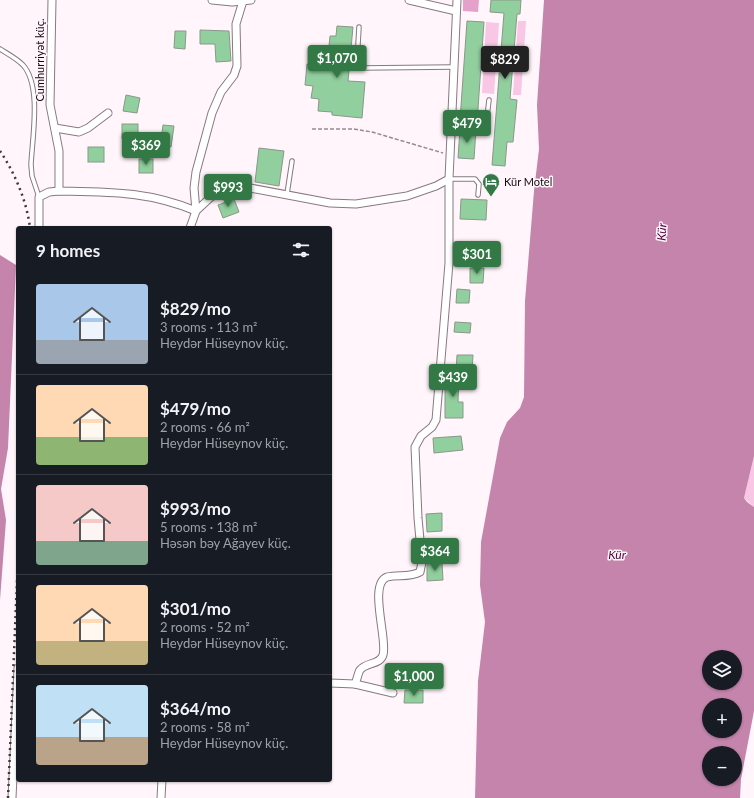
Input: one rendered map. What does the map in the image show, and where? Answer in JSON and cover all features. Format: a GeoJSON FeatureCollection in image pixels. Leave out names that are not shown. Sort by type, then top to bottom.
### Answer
{"type":"FeatureCollection","features":[{"type":"Feature","properties":{"kind":"street","name":"Cumhurriyət küç."},"geometry":{"type":"LineString","coordinates":[[52,0],[50,105],[59,151],[59,191]]}},
{"type":"Feature","properties":{"kind":"street"},"geometry":{"type":"LineString","coordinates":[[212,0],[251,0]]}},
{"type":"Feature","properties":{"kind":"street"},"geometry":{"type":"LineString","coordinates":[[409,0],[456,11]]}},
{"type":"Feature","properties":{"kind":"street"},"geometry":{"type":"LineString","coordinates":[[355,684],[360,670],[370,663],[377,662],[383,656],[384,642],[379,603],[379,588],[383,580],[387,577],[414,575],[420,572],[422,562],[418,518],[415,447],[421,436],[432,427],[436,420],[449,263],[449,179],[457,0]]}},
{"type":"Feature","properties":{"kind":"street"},"geometry":{"type":"LineString","coordinates":[[191,226],[196,211],[194,188],[196,172],[212,112],[221,92],[234,75],[237,66],[236,24],[243,1]]}},
{"type":"Feature","properties":{"kind":"street"},"geometry":{"type":"LineString","coordinates":[[55,128],[79,132],[88,128],[108,113]]}},
{"type":"Feature","properties":{"kind":"street"},"geometry":{"type":"LineString","coordinates":[[196,211],[211,197],[228,188],[246,186],[330,203],[356,204],[407,196],[436,186],[449,179]]}},
{"type":"Feature","properties":{"kind":"street"},"geometry":{"type":"LineString","coordinates":[[39,226],[39,197],[49,192],[59,191],[136,194],[171,201],[196,211]]}},
{"type":"Feature","properties":{"kind":"street"},"geometry":{"type":"LineString","coordinates":[[332,683],[355,684],[393,694]]}},
{"type":"Feature","properties":{"kind":"street"},"geometry":{"type":"LineString","coordinates":[[12,798],[16,711]]}},
{"type":"Feature","properties":{"kind":"street"},"geometry":{"type":"LineString","coordinates":[[161,798],[162,782]]}},
{"type":"Feature","properties":{"kind":"lane"},"geometry":{"type":"LineString","coordinates":[[359,27],[357,62],[360,68],[453,67]]}},
{"type":"Feature","properties":{"kind":"lane"},"geometry":{"type":"LineString","coordinates":[[0,49],[14,57],[24,66],[32,82],[34,100],[31,165],[32,176],[39,197]]}},
{"type":"Feature","properties":{"kind":"lane"},"geometry":{"type":"LineString","coordinates":[[451,125],[486,125],[489,100]]}},
{"type":"Feature","properties":{"kind":"lane"},"geometry":{"type":"LineString","coordinates":[[287,194],[292,160]]}},
{"type":"Feature","properties":{"kind":"lane"},"geometry":{"type":"LineString","coordinates":[[449,179],[475,179],[478,184],[478,194]]}},
{"type":"Feature","properties":{"kind":"path"},"geometry":{"type":"LineString","coordinates":[[312,129],[354,129],[372,132],[450,155]]}},
{"type":"Feature","properties":{"kind":"shaded area"},"geometry":{"type":"Polygon","coordinates":[[[463,0],[479,0],[478,12],[463,11],[463,0]]]}},
{"type":"Feature","properties":{"kind":"shaded area"},"geometry":{"type":"Polygon","coordinates":[[[518,21],[526,21],[521,95],[513,95],[518,21]]]}},
{"type":"Feature","properties":{"kind":"shaded area"},"geometry":{"type":"Polygon","coordinates":[[[486,22],[499,23],[494,94],[482,93],[486,22]]]}},
{"type":"Feature","properties":{"kind":"shaded area"},"geometry":{"type":"Polygon","coordinates":[[[754,456],[754,507],[744,498],[754,456]]]}},
{"type":"Feature","properties":{"kind":"water","name":"Kür"},"geometry":{"type":"Polygon","coordinates":[[[544,0],[754,0],[754,456],[744,498],[754,507],[754,711],[742,774],[742,746],[702,746],[702,786],[741,786],[740,798],[475,798],[478,681],[485,622],[480,585],[481,542],[500,438],[507,422],[520,408],[524,397],[525,301],[539,149],[537,105],[544,0]]]}},
{"type":"Feature","properties":{"kind":"water"},"geometry":{"type":"Polygon","coordinates":[[[0,255],[16,265],[8,448],[1,489],[6,520],[0,600],[0,255]]]}},
{"type":"Feature","properties":{"kind":"building"},"geometry":{"type":"Polygon","coordinates":[[[491,0],[521,0],[520,14],[517,14],[510,99],[517,100],[513,142],[507,142],[505,166],[492,165],[504,13],[490,12],[491,0]]]}},
{"type":"Feature","properties":{"kind":"building"},"geometry":{"type":"Polygon","coordinates":[[[467,21],[484,22],[477,123],[461,122],[460,120],[467,21]]]}},
{"type":"Feature","properties":{"kind":"building"},"geometry":{"type":"Polygon","coordinates":[[[337,26],[353,27],[348,81],[365,82],[362,118],[332,115],[332,112],[318,111],[319,99],[311,98],[313,86],[305,85],[307,64],[327,66],[330,36],[336,36],[337,26]]]}},
{"type":"Feature","properties":{"kind":"building"},"geometry":{"type":"Polygon","coordinates":[[[200,30],[229,31],[231,61],[216,62],[215,44],[200,44],[200,30]]]}},
{"type":"Feature","properties":{"kind":"building"},"geometry":{"type":"Polygon","coordinates":[[[175,31],[186,31],[185,49],[174,48],[175,31]]]}},
{"type":"Feature","properties":{"kind":"building"},"geometry":{"type":"Polygon","coordinates":[[[126,95],[140,98],[137,113],[123,111],[126,95]]]}},
{"type":"Feature","properties":{"kind":"building"},"geometry":{"type":"Polygon","coordinates":[[[122,124],[138,124],[138,138],[122,138],[122,124]]]}},
{"type":"Feature","properties":{"kind":"building"},"geometry":{"type":"Polygon","coordinates":[[[163,125],[174,126],[171,147],[160,146],[163,125]]]}},
{"type":"Feature","properties":{"kind":"building"},"geometry":{"type":"Polygon","coordinates":[[[460,129],[476,129],[474,159],[458,158],[460,129]]]}},
{"type":"Feature","properties":{"kind":"building"},"geometry":{"type":"Polygon","coordinates":[[[88,147],[104,147],[104,162],[88,162],[88,147]]]}},
{"type":"Feature","properties":{"kind":"building"},"geometry":{"type":"Polygon","coordinates":[[[259,148],[284,151],[279,186],[255,182],[259,148]]]}},
{"type":"Feature","properties":{"kind":"building"},"geometry":{"type":"Polygon","coordinates":[[[139,159],[153,159],[153,173],[139,173],[139,159]]]}},
{"type":"Feature","properties":{"kind":"building"},"geometry":{"type":"Polygon","coordinates":[[[234,199],[239,212],[223,218],[218,205],[234,199]]]}},
{"type":"Feature","properties":{"kind":"building"},"geometry":{"type":"Polygon","coordinates":[[[461,199],[487,200],[486,220],[460,219],[461,199]]]}},
{"type":"Feature","properties":{"kind":"building"},"geometry":{"type":"Polygon","coordinates":[[[470,268],[484,268],[483,283],[470,283],[470,268]]]}},
{"type":"Feature","properties":{"kind":"building"},"geometry":{"type":"Polygon","coordinates":[[[457,289],[470,290],[469,303],[456,303],[457,289]]]}},
{"type":"Feature","properties":{"kind":"building"},"geometry":{"type":"Polygon","coordinates":[[[455,322],[471,323],[470,333],[454,332],[455,322]]]}},
{"type":"Feature","properties":{"kind":"building"},"geometry":{"type":"Polygon","coordinates":[[[457,355],[473,355],[472,372],[456,372],[457,355]]]}},
{"type":"Feature","properties":{"kind":"building"},"geometry":{"type":"Polygon","coordinates":[[[445,376],[459,376],[458,402],[463,402],[463,418],[445,418],[445,376]]]}},
{"type":"Feature","properties":{"kind":"building"},"geometry":{"type":"Polygon","coordinates":[[[461,436],[463,450],[434,453],[433,438],[461,436]]]}},
{"type":"Feature","properties":{"kind":"building"},"geometry":{"type":"Polygon","coordinates":[[[442,513],[442,531],[427,532],[426,514],[442,513]]]}},
{"type":"Feature","properties":{"kind":"building"},"geometry":{"type":"Polygon","coordinates":[[[427,563],[442,563],[443,580],[427,581],[427,563]]]}},
{"type":"Feature","properties":{"kind":"building"},"geometry":{"type":"Polygon","coordinates":[[[405,690],[423,690],[423,703],[404,703],[405,690]]]}},
{"type":"Feature","properties":{"kind":"railway"},"geometry":{"type":"LineString","coordinates":[[0,151],[20,188],[30,226]]}},
{"type":"Feature","properties":{"kind":"railway"},"geometry":{"type":"LineString","coordinates":[[8,798],[16,605]]}},
{"type":"Feature","properties":{"kind":"place","name":"Kür Motel"},"geometry":{"type":"Point","coordinates":[491,197]}}]}
